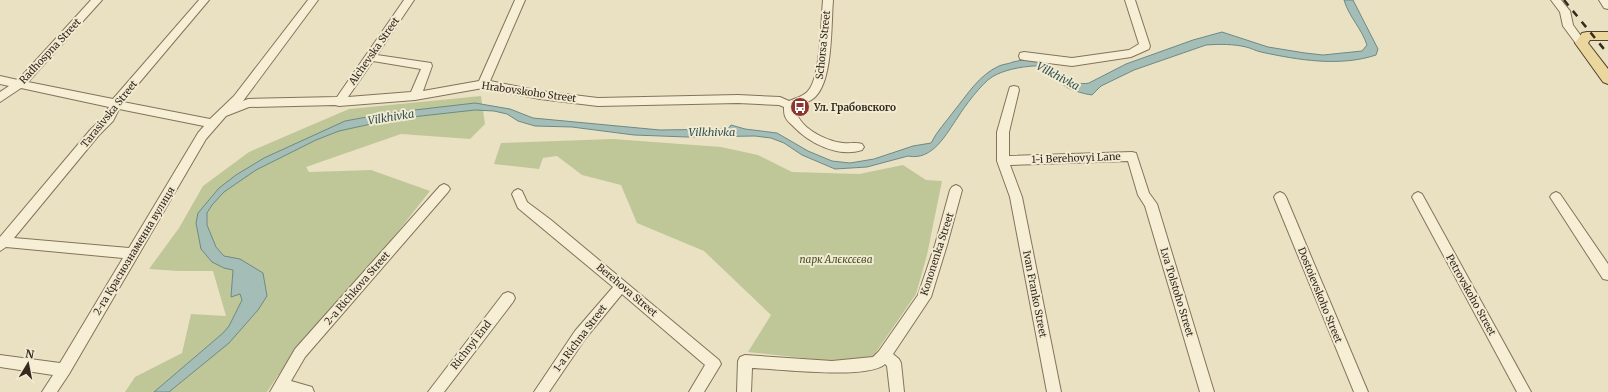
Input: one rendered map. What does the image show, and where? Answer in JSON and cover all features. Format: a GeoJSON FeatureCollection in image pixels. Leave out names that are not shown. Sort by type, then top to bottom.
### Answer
{"type":"FeatureCollection","features":[{"type":"Feature","properties":{"kind":"main road"},"geometry":{"type":"LineString","coordinates":[[1608,36],[1587,36],[1581,43],[1608,79]]}},
{"type":"Feature","properties":{"kind":"street","name":"Radhospna Street"},"geometry":{"type":"LineString","coordinates":[[0,98],[21,83],[97,0]]}},
{"type":"Feature","properties":{"kind":"street","name":"Tarasivska Street"},"geometry":{"type":"LineString","coordinates":[[2,244],[95,132],[109,118],[116,104],[204,0]]}},
{"type":"Feature","properties":{"kind":"street","name":"2-га Краснознаменна вулиця"},"geometry":{"type":"LineString","coordinates":[[49,392],[64,370],[202,136],[222,113],[238,99],[313,0]]}},
{"type":"Feature","properties":{"kind":"street","name":"Alchevska Street"},"geometry":{"type":"LineString","coordinates":[[339,102],[369,57],[389,32],[409,0]]}},
{"type":"Feature","properties":{"kind":"street"},"geometry":{"type":"LineString","coordinates":[[483,84],[520,0]]}},
{"type":"Feature","properties":{"kind":"street","name":"Schorsa Street"},"geometry":{"type":"LineString","coordinates":[[789,105],[813,94],[819,84],[822,69],[828,0]]}},
{"type":"Feature","properties":{"kind":"street"},"geometry":{"type":"LineString","coordinates":[[1024,56],[1072,62],[1131,53],[1145,46],[1130,0]]}},
{"type":"Feature","properties":{"kind":"street"},"geometry":{"type":"LineString","coordinates":[[1556,0],[1565,11],[1568,26],[1581,43]]}},
{"type":"Feature","properties":{"kind":"street"},"geometry":{"type":"LineString","coordinates":[[1604,0],[1608,6]]}},
{"type":"Feature","properties":{"kind":"street"},"geometry":{"type":"LineString","coordinates":[[369,57],[427,66],[415,96]]}},
{"type":"Feature","properties":{"kind":"street"},"geometry":{"type":"LineString","coordinates":[[0,80],[21,83],[212,124]]}},
{"type":"Feature","properties":{"kind":"street","name":"Hrabovskoho Street"},"geometry":{"type":"LineString","coordinates":[[222,113],[248,102],[339,102],[415,96],[483,84],[540,95],[598,102],[738,99],[780,101],[789,105]]}},
{"type":"Feature","properties":{"kind":"street"},"geometry":{"type":"LineString","coordinates":[[1003,161],[1003,132],[1014,90]]}},
{"type":"Feature","properties":{"kind":"street"},"geometry":{"type":"LineString","coordinates":[[789,105],[790,116],[805,132],[825,143],[844,148],[858,147]]}},
{"type":"Feature","properties":{"kind":"street","name":"1-i Berehovyi Lane"},"geometry":{"type":"LineString","coordinates":[[1003,161],[1132,156],[1144,195]]}},
{"type":"Feature","properties":{"kind":"street","name":"Ivan Franko Street"},"geometry":{"type":"LineString","coordinates":[[1003,161],[1016,196],[1054,392]]}},
{"type":"Feature","properties":{"kind":"street","name":"2-a Richkova Street"},"geometry":{"type":"LineString","coordinates":[[279,388],[300,353],[444,189]]}},
{"type":"Feature","properties":{"kind":"street","name":"Kononenka Street"},"geometry":{"type":"LineString","coordinates":[[744,392],[745,361],[832,367],[876,363],[884,355],[924,297],[941,245],[956,190]]}},
{"type":"Feature","properties":{"kind":"street","name":"Berehova Street"},"geometry":{"type":"LineString","coordinates":[[518,194],[522,205],[547,224],[714,364],[696,392]]}},
{"type":"Feature","properties":{"kind":"street","name":"Lva Tolstoho Street"},"geometry":{"type":"LineString","coordinates":[[1144,195],[1151,204],[1207,392]]}},
{"type":"Feature","properties":{"kind":"street","name":"Petrovskoho Street"},"geometry":{"type":"LineString","coordinates":[[1418,197],[1524,392]]}},
{"type":"Feature","properties":{"kind":"street"},"geometry":{"type":"LineString","coordinates":[[1556,197],[1608,275]]}},
{"type":"Feature","properties":{"kind":"street","name":"Dostoievskoho Street"},"geometry":{"type":"LineString","coordinates":[[1280,198],[1361,392]]}},
{"type":"Feature","properties":{"kind":"street"},"geometry":{"type":"LineString","coordinates":[[2,244],[133,254]]}},
{"type":"Feature","properties":{"kind":"street","name":"1-a Richna Street"},"geometry":{"type":"LineString","coordinates":[[541,392],[580,335],[621,286]]}},
{"type":"Feature","properties":{"kind":"street","name":"Richnyi End"},"geometry":{"type":"LineString","coordinates":[[434,392],[508,298]]}},
{"type":"Feature","properties":{"kind":"street"},"geometry":{"type":"LineString","coordinates":[[884,355],[894,363],[897,392]]}},
{"type":"Feature","properties":{"kind":"street"},"geometry":{"type":"LineString","coordinates":[[0,361],[64,370]]}},
{"type":"Feature","properties":{"kind":"street"},"geometry":{"type":"LineString","coordinates":[[279,388],[307,392]]}},
{"type":"Feature","properties":{"kind":"green space"},"geometry":{"type":"Polygon","coordinates":[[[481,96],[485,124],[470,139],[401,134],[306,167],[309,172],[371,170],[430,191],[372,264],[301,346],[267,392],[125,392],[135,377],[182,353],[191,314],[226,316],[213,271],[149,269],[179,228],[203,186],[249,152],[349,109],[481,96]]]}},
{"type":"Feature","properties":{"kind":"green space","name":"парк Алєксєєва"},"geometry":{"type":"Polygon","coordinates":[[[613,139],[721,147],[758,155],[792,172],[859,174],[903,165],[926,180],[942,181],[927,255],[916,294],[872,358],[831,361],[748,352],[771,315],[704,251],[637,223],[621,185],[582,175],[557,156],[543,158],[539,169],[494,164],[501,143],[613,139]]]}},
{"type":"Feature","properties":{"kind":"water","name":"Vilkhivka"},"geometry":{"type":"Polygon","coordinates":[[[1344,0],[1353,0],[1378,49],[1376,55],[1348,61],[1319,61],[1304,60],[1259,52],[1248,47],[1237,45],[1206,45],[1134,70],[1101,86],[1092,95],[1068,88],[1048,71],[1038,66],[1012,69],[1001,72],[983,84],[938,145],[932,150],[925,154],[908,156],[867,167],[835,169],[802,155],[784,143],[771,138],[755,136],[687,137],[634,135],[572,127],[535,126],[518,121],[507,114],[494,111],[475,110],[394,119],[339,131],[316,140],[256,170],[224,192],[212,205],[207,213],[207,225],[216,247],[224,256],[240,259],[263,273],[267,296],[258,310],[229,343],[169,392],[154,392],[223,333],[229,326],[242,300],[240,294],[231,297],[233,270],[224,268],[212,262],[201,249],[196,223],[198,213],[219,188],[236,175],[264,158],[345,121],[389,113],[475,103],[510,109],[533,118],[660,130],[728,129],[731,125],[745,129],[777,133],[808,151],[832,161],[850,163],[874,159],[913,146],[931,143],[936,134],[979,80],[999,66],[1017,61],[1030,60],[1042,62],[1066,78],[1083,84],[1089,83],[1126,64],[1193,40],[1222,32],[1268,47],[1305,53],[1323,55],[1362,51],[1367,45],[1365,39],[1349,12],[1344,0]]]}},
{"type":"Feature","properties":{"kind":"railway"},"geometry":{"type":"LineString","coordinates":[[1564,0],[1608,54]]}},
{"type":"Feature","properties":{"kind":"place","name":"Ул. Грабовского"},"geometry":{"type":"Point","coordinates":[800,107]}}]}
